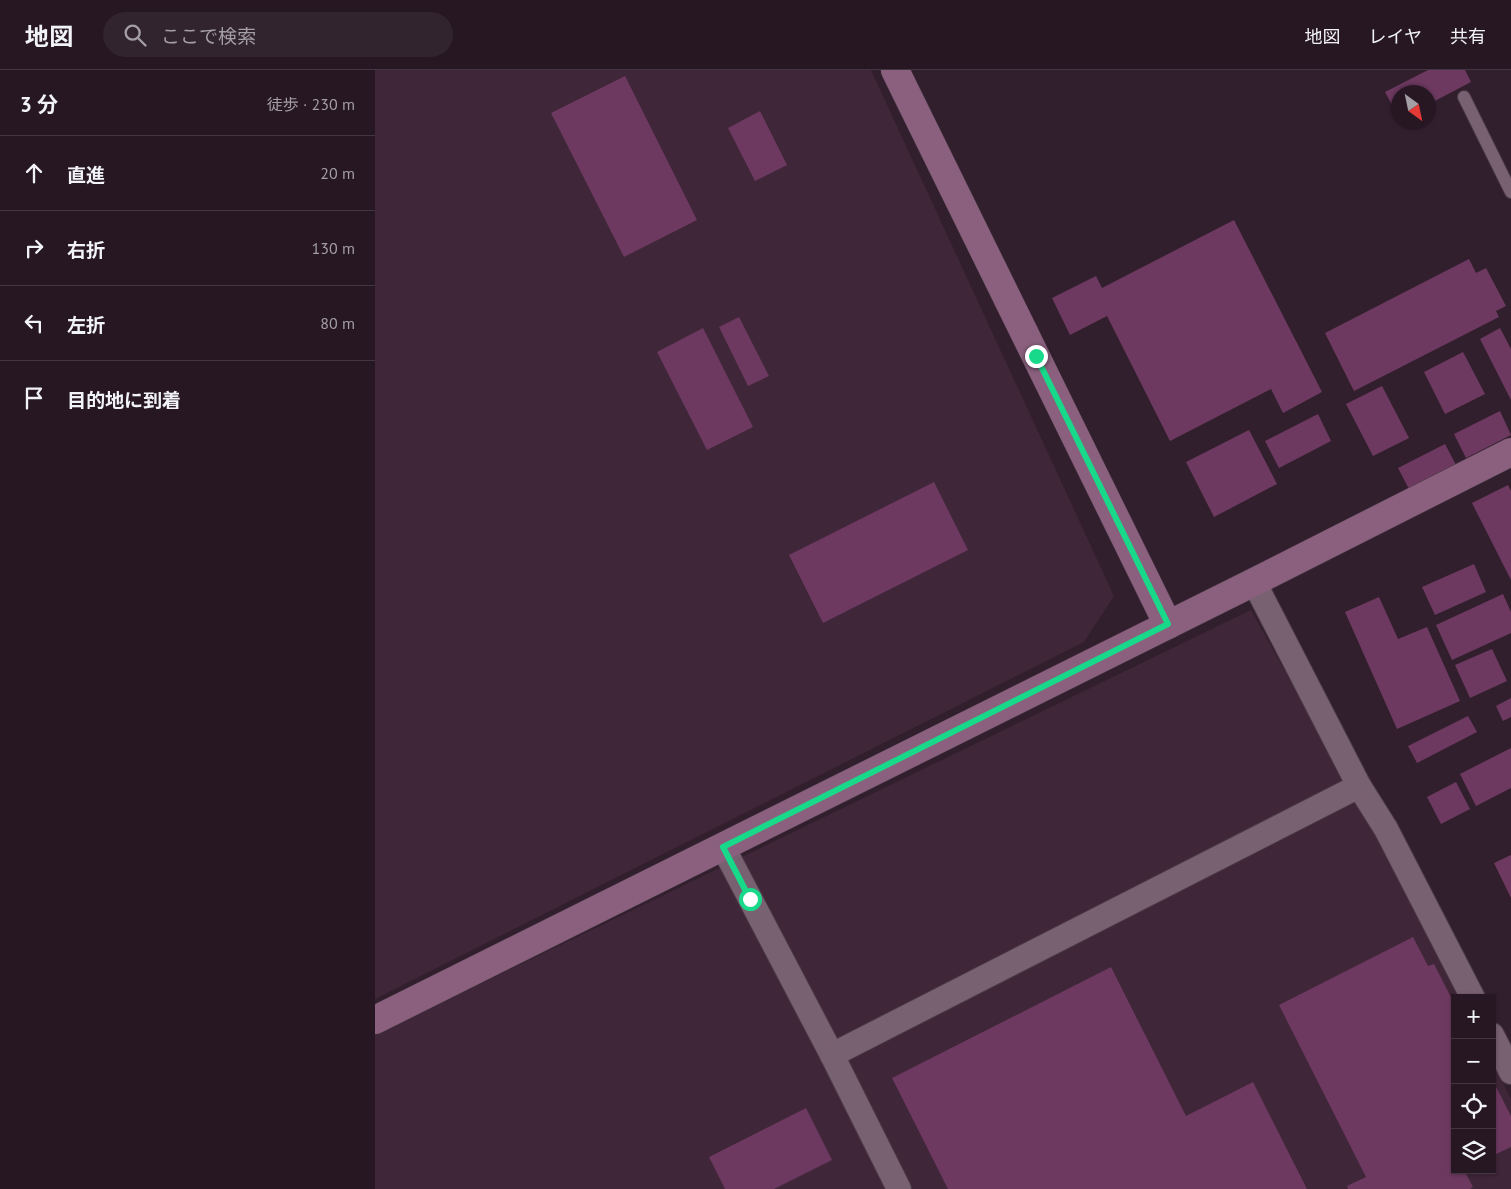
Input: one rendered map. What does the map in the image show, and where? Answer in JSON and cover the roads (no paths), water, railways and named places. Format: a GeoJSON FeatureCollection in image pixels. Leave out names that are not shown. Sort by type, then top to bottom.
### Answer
{"type":"FeatureCollection","features":[{"type":"Feature","properties":{"kind":"street"},"geometry":{"type":"LineString","coordinates":[[895,70],[1168,624]]}},
{"type":"Feature","properties":{"kind":"street"},"geometry":{"type":"LineString","coordinates":[[375,1020],[1511,452]]}},
{"type":"Feature","properties":{"kind":"street"},"geometry":{"type":"LineString","coordinates":[[1253,582],[1359,786],[1386,829],[1471,994]]}},
{"type":"Feature","properties":{"kind":"street"},"geometry":{"type":"LineString","coordinates":[[832,1055],[1359,786]]}},
{"type":"Feature","properties":{"kind":"street"},"geometry":{"type":"LineString","coordinates":[[723,847],[832,1055],[899,1189]]}},
{"type":"Feature","properties":{"kind":"street"},"geometry":{"type":"LineString","coordinates":[[1494,1039],[1511,1072]]}},
{"type":"Feature","properties":{"kind":"lane"},"geometry":{"type":"LineString","coordinates":[[1464,98],[1511,192]]}}]}
